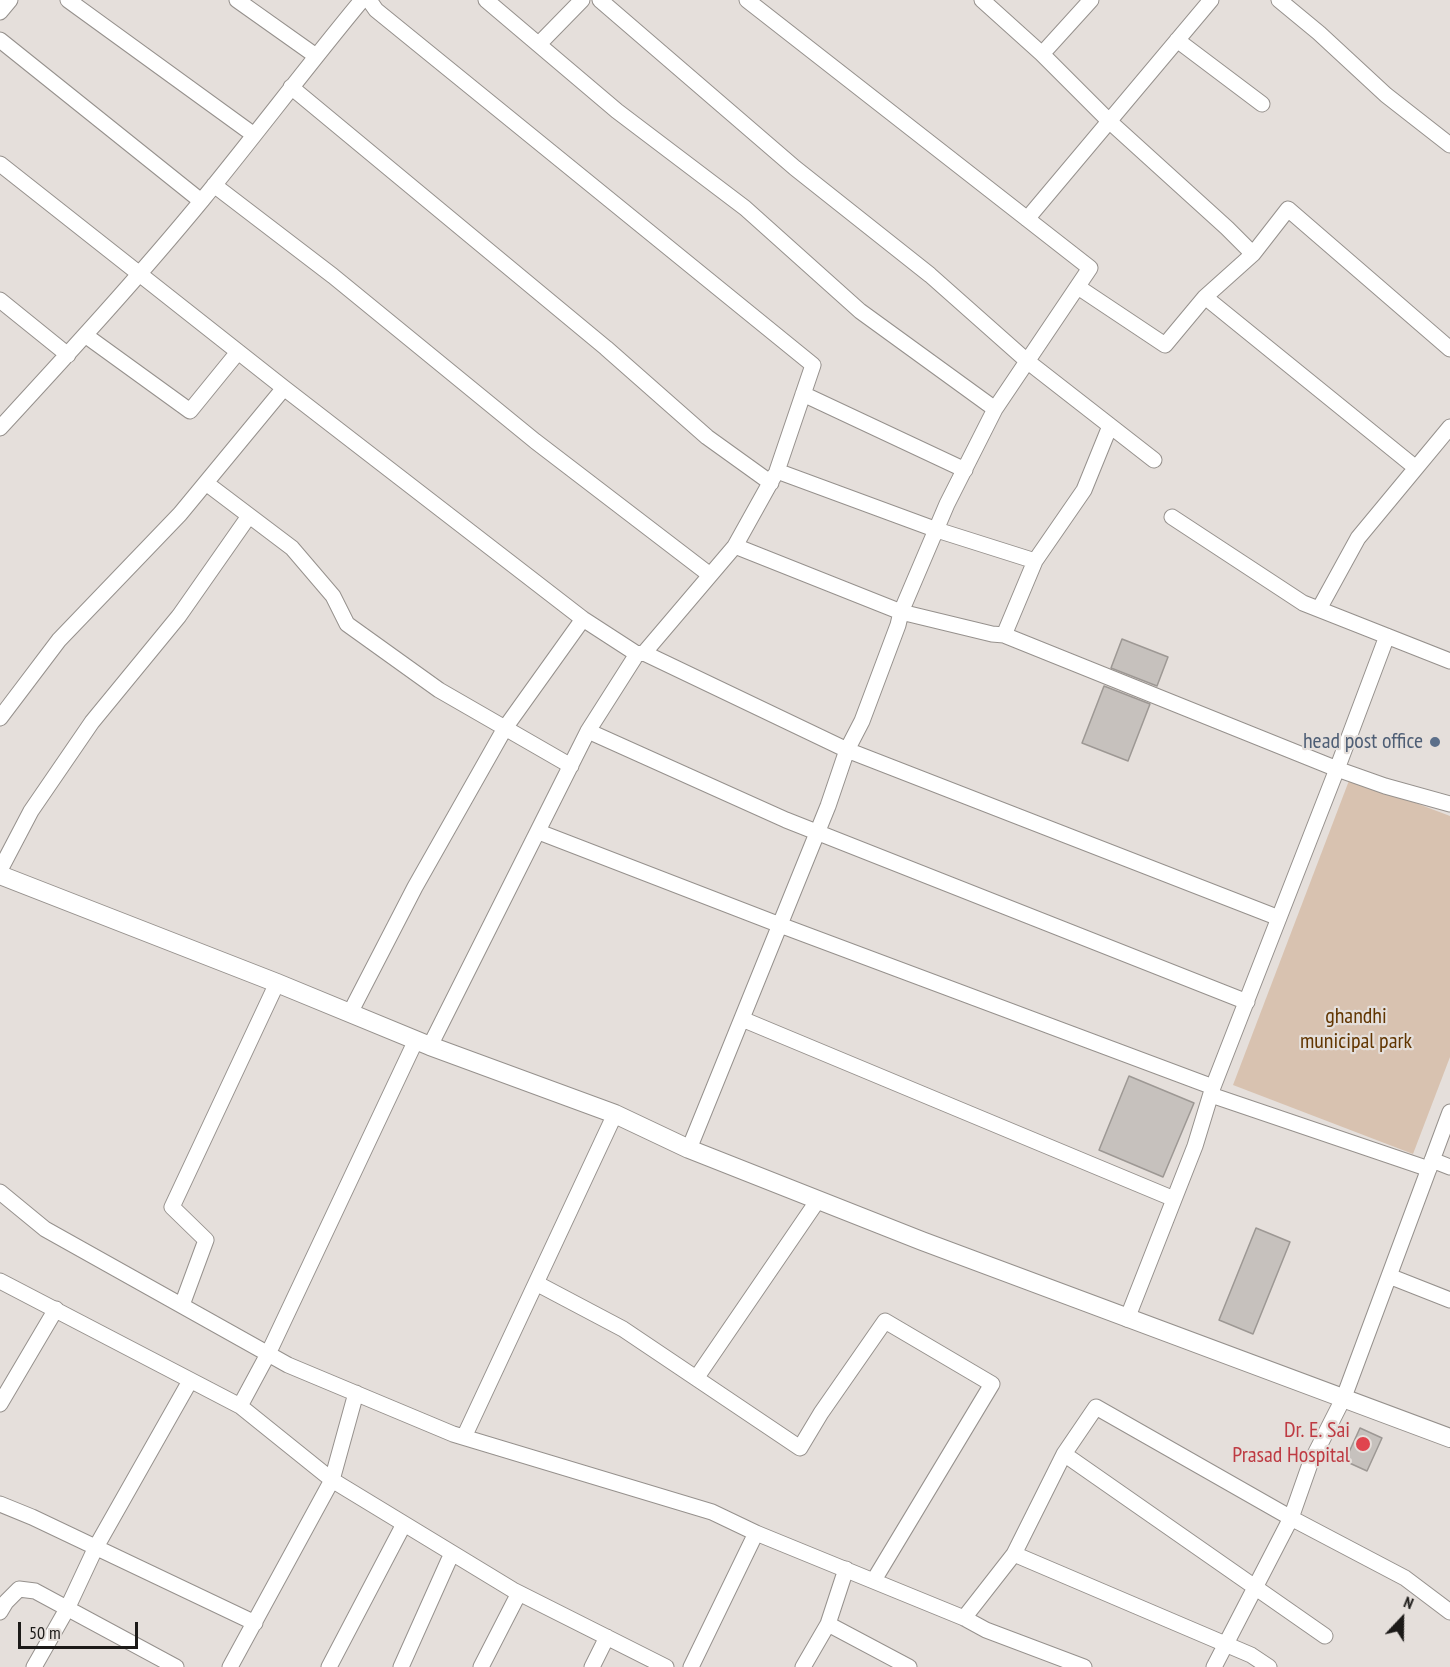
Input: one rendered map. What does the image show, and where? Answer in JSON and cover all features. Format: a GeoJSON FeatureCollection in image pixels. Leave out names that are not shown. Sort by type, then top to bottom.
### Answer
{"type":"FeatureCollection","features":[{"type":"Feature","properties":{"kind":"street"},"geometry":{"type":"LineString","coordinates":[[0,12],[10,0]]}},
{"type":"Feature","properties":{"kind":"street"},"geometry":{"type":"LineString","coordinates":[[68,0],[254,135]]}},
{"type":"Feature","properties":{"kind":"street"},"geometry":{"type":"LineString","coordinates":[[237,0],[316,56]]}},
{"type":"Feature","properties":{"kind":"street"},"geometry":{"type":"LineString","coordinates":[[0,428],[68,355],[201,201],[362,0]]}},
{"type":"Feature","properties":{"kind":"street"},"geometry":{"type":"LineString","coordinates":[[240,1407],[423,1043],[539,832],[588,731],[640,654],[735,546],[774,477],[813,365],[376,10],[369,0]]}},
{"type":"Feature","properties":{"kind":"street"},"geometry":{"type":"LineString","coordinates":[[486,0],[617,111],[745,208],[860,311],[995,409]]}},
{"type":"Feature","properties":{"kind":"street"},"geometry":{"type":"LineString","coordinates":[[539,44],[582,0]]}},
{"type":"Feature","properties":{"kind":"street"},"geometry":{"type":"LineString","coordinates":[[600,0],[795,168],[930,275],[1027,361],[1154,460]]}},
{"type":"Feature","properties":{"kind":"street"},"geometry":{"type":"LineString","coordinates":[[689,1149],[817,832],[847,750],[862,721],[901,612],[937,530],[995,409],[1090,268],[747,0]]}},
{"type":"Feature","properties":{"kind":"street"},"geometry":{"type":"LineString","coordinates":[[982,0],[1042,54],[1109,122],[1227,228],[1252,254]]}},
{"type":"Feature","properties":{"kind":"street"},"geometry":{"type":"LineString","coordinates":[[1042,54],[1091,0]]}},
{"type":"Feature","properties":{"kind":"street"},"geometry":{"type":"LineString","coordinates":[[1027,219],[1211,0]]}},
{"type":"Feature","properties":{"kind":"street"},"geometry":{"type":"LineString","coordinates":[[1280,0],[1386,95],[1450,146]]}},
{"type":"Feature","properties":{"kind":"street"},"geometry":{"type":"LineString","coordinates":[[0,40],[201,201]]}},
{"type":"Feature","properties":{"kind":"street"},"geometry":{"type":"LineString","coordinates":[[1177,40],[1262,104]]}},
{"type":"Feature","properties":{"kind":"street"},"geometry":{"type":"LineString","coordinates":[[291,87],[606,348],[707,436],[774,477],[1035,561]]}},
{"type":"Feature","properties":{"kind":"street"},"geometry":{"type":"LineString","coordinates":[[0,164],[284,388],[583,619],[640,654],[847,750],[1279,918]]}},
{"type":"Feature","properties":{"kind":"street"},"geometry":{"type":"LineString","coordinates":[[214,185],[333,276],[536,441],[710,574]]}},
{"type":"Feature","properties":{"kind":"street"},"geometry":{"type":"LineString","coordinates":[[1078,287],[1165,345],[1205,297],[1252,254],[1288,209],[1450,349]]}},
{"type":"Feature","properties":{"kind":"street"},"geometry":{"type":"LineString","coordinates":[[1205,297],[1416,468]]}},
{"type":"Feature","properties":{"kind":"street"},"geometry":{"type":"LineString","coordinates":[[0,300],[68,355]]}},
{"type":"Feature","properties":{"kind":"street"},"geometry":{"type":"LineString","coordinates":[[85,335],[190,411],[238,352]]}},
{"type":"Feature","properties":{"kind":"street"},"geometry":{"type":"LineString","coordinates":[[0,718],[59,640],[180,514],[284,388]]}},
{"type":"Feature","properties":{"kind":"street"},"geometry":{"type":"LineString","coordinates":[[803,394],[965,470]]}},
{"type":"Feature","properties":{"kind":"street"},"geometry":{"type":"LineString","coordinates":[[1004,635],[1035,561],[1084,490],[1110,426]]}},
{"type":"Feature","properties":{"kind":"street"},"geometry":{"type":"LineString","coordinates":[[1319,609],[1358,538],[1450,427]]}},
{"type":"Feature","properties":{"kind":"street"},"geometry":{"type":"LineString","coordinates":[[206,483],[292,548],[333,596],[347,624],[439,690],[571,766]]}},
{"type":"Feature","properties":{"kind":"street"},"geometry":{"type":"LineString","coordinates":[[249,516],[179,616],[92,722],[31,811],[0,872],[423,1043],[615,1114],[689,1149],[818,1200],[1127,1319],[1344,1397],[1450,1438]]}},
{"type":"Feature","properties":{"kind":"street"},"geometry":{"type":"LineString","coordinates":[[1172,517],[1303,603],[1450,661]]}},
{"type":"Feature","properties":{"kind":"street"},"geometry":{"type":"LineString","coordinates":[[735,546],[901,612],[1004,635],[1337,769],[1385,786],[1450,804]]}},
{"type":"Feature","properties":{"kind":"street"},"geometry":{"type":"LineString","coordinates":[[350,1013],[415,886],[505,728],[583,619]]}},
{"type":"Feature","properties":{"kind":"street"},"geometry":{"type":"LineString","coordinates":[[1127,1319],[1195,1146],[1212,1091],[1387,636]]}},
{"type":"Feature","properties":{"kind":"street"},"geometry":{"type":"LineString","coordinates":[[588,731],[817,832],[1247,1002]]}},
{"type":"Feature","properties":{"kind":"street"},"geometry":{"type":"LineString","coordinates":[[539,832],[1212,1091],[1430,1165],[1450,1167]]}},
{"type":"Feature","properties":{"kind":"street"},"geometry":{"type":"LineString","coordinates":[[182,1305],[206,1240],[172,1207],[277,983]]}},
{"type":"Feature","properties":{"kind":"street"},"geometry":{"type":"LineString","coordinates":[[742,1019],[1174,1199]]}},
{"type":"Feature","properties":{"kind":"street"},"geometry":{"type":"LineString","coordinates":[[1214,1667],[1291,1518],[1310,1464],[1344,1397],[1450,1112]]}},
{"type":"Feature","properties":{"kind":"street"},"geometry":{"type":"LineString","coordinates":[[464,1437],[615,1114]]}},
{"type":"Feature","properties":{"kind":"street"},"geometry":{"type":"LineString","coordinates":[[0,1192],[45,1229],[288,1365],[464,1437],[712,1512],[756,1533],[964,1618],[986,1630],[1084,1667]]}},
{"type":"Feature","properties":{"kind":"street"},"geometry":{"type":"LineString","coordinates":[[697,1377],[818,1200]]}},
{"type":"Feature","properties":{"kind":"street"},"geometry":{"type":"LineString","coordinates":[[1389,1276],[1450,1300]]}},
{"type":"Feature","properties":{"kind":"street"},"geometry":{"type":"LineString","coordinates":[[0,1281],[240,1407],[332,1480],[404,1524],[519,1593],[666,1667]]}},
{"type":"Feature","properties":{"kind":"street"},"geometry":{"type":"LineString","coordinates":[[536,1283],[623,1329],[800,1448],[821,1413],[885,1321],[992,1384],[874,1580]]}},
{"type":"Feature","properties":{"kind":"street"},"geometry":{"type":"LineString","coordinates":[[0,1404],[55,1309]]}},
{"type":"Feature","properties":{"kind":"street"},"geometry":{"type":"LineString","coordinates":[[34,1667],[67,1609],[96,1547],[190,1380]]}},
{"type":"Feature","properties":{"kind":"street"},"geometry":{"type":"LineString","coordinates":[[230,1667],[332,1480],[356,1393]]}},
{"type":"Feature","properties":{"kind":"street"},"geometry":{"type":"LineString","coordinates":[[964,1618],[1014,1554],[1064,1454],[1096,1407],[1291,1518],[1405,1578],[1450,1612]]}},
{"type":"Feature","properties":{"kind":"street"},"geometry":{"type":"LineString","coordinates":[[1064,1454],[1325,1636]]}},
{"type":"Feature","properties":{"kind":"street"},"geometry":{"type":"LineString","coordinates":[[0,1504],[255,1623]]}},
{"type":"Feature","properties":{"kind":"street"},"geometry":{"type":"LineString","coordinates":[[329,1667],[404,1524]]}},
{"type":"Feature","properties":{"kind":"street"},"geometry":{"type":"LineString","coordinates":[[691,1667],[756,1533]]}},
{"type":"Feature","properties":{"kind":"street"},"geometry":{"type":"LineString","coordinates":[[401,1667],[452,1553]]}},
{"type":"Feature","properties":{"kind":"street"},"geometry":{"type":"LineString","coordinates":[[1014,1554],[1251,1655],[1269,1667]]}},
{"type":"Feature","properties":{"kind":"street"},"geometry":{"type":"LineString","coordinates":[[805,1666],[828,1624],[846,1569]]}},
{"type":"Feature","properties":{"kind":"street"},"geometry":{"type":"LineString","coordinates":[[0,1612],[19,1589],[35,1591],[176,1667]]}},
{"type":"Feature","properties":{"kind":"street"},"geometry":{"type":"LineString","coordinates":[[481,1667],[519,1593]]}},
{"type":"Feature","properties":{"kind":"street"},"geometry":{"type":"LineString","coordinates":[[828,1624],[909,1667]]}},
{"type":"Feature","properties":{"kind":"street"},"geometry":{"type":"LineString","coordinates":[[592,1667],[607,1637]]}},
{"type":"Feature","properties":{"kind":"green space","name":"ghandhi municipal park"},"geometry":{"type":"Polygon","coordinates":[[[1350,778],[1450,816],[1450,1057],[1413,1154],[1233,1085],[1350,778]]]}},
{"type":"Feature","properties":{"kind":"building"},"geometry":{"type":"Polygon","coordinates":[[[1122,639],[1168,657],[1157,686],[1111,668],[1122,639]]]}},
{"type":"Feature","properties":{"kind":"building"},"geometry":{"type":"Polygon","coordinates":[[[1104,686],[1150,704],[1128,761],[1082,743],[1104,686]]]}},
{"type":"Feature","properties":{"kind":"building"},"geometry":{"type":"Polygon","coordinates":[[[1129,1076],[1194,1103],[1163,1177],[1099,1150],[1129,1076]]]}},
{"type":"Feature","properties":{"kind":"building"},"geometry":{"type":"Polygon","coordinates":[[[1256,1228],[1290,1242],[1253,1334],[1219,1320],[1256,1228]]]}},
{"type":"Feature","properties":{"kind":"building"},"geometry":{"type":"Polygon","coordinates":[[[1360,1428],[1382,1438],[1367,1471],[1345,1461],[1360,1428]]]}},
{"type":"Feature","properties":{"kind":"place","name":"head post office"},"geometry":{"type":"Point","coordinates":[1435,742]}},
{"type":"Feature","properties":{"kind":"place","name":"Dr. E. Sai Prasad Hospital"},"geometry":{"type":"Point","coordinates":[1363,1444]}}]}
